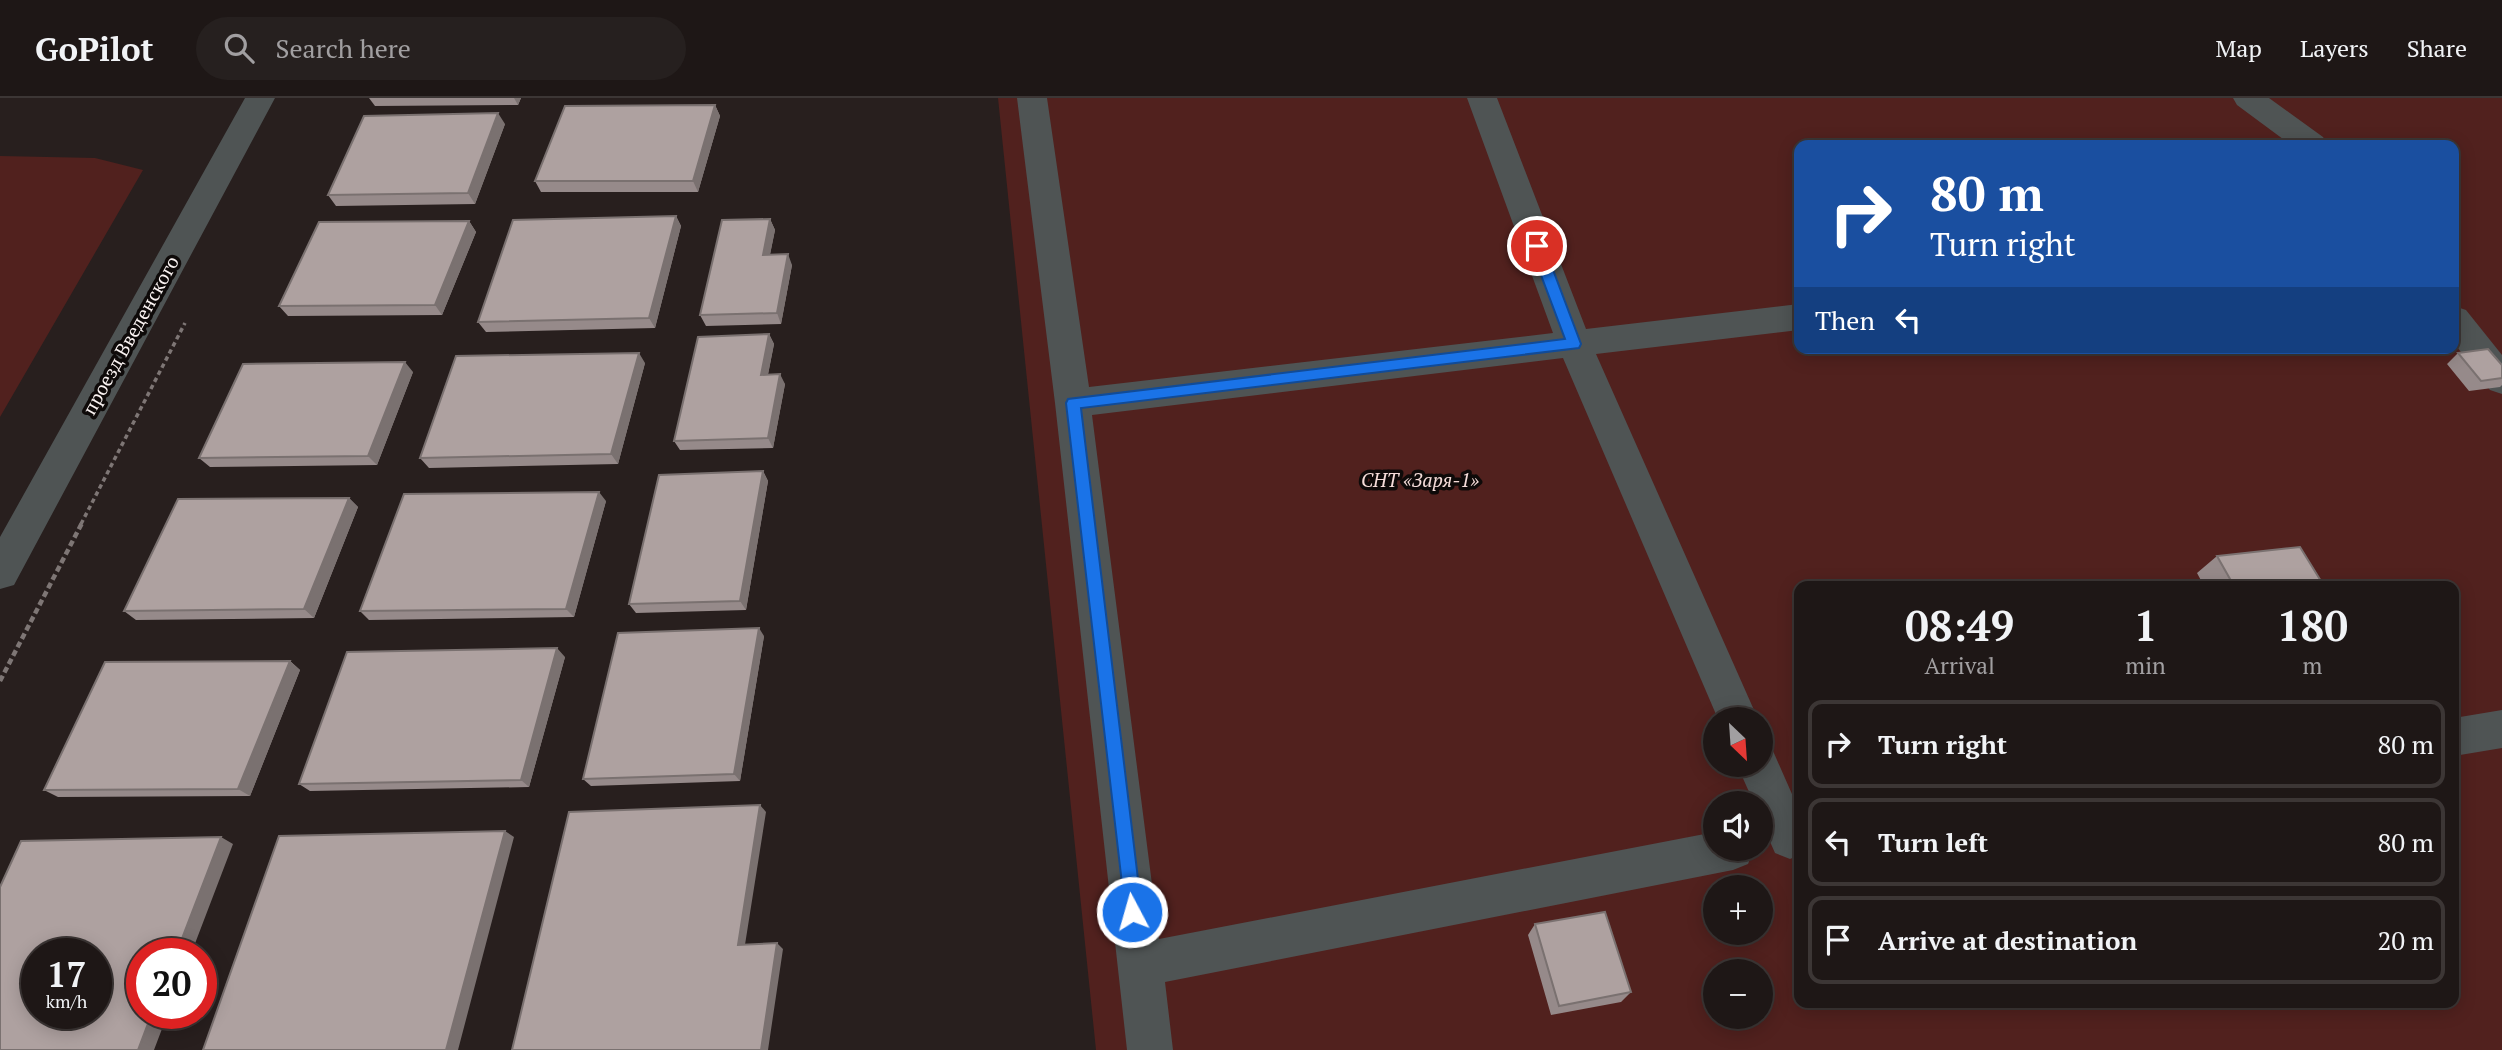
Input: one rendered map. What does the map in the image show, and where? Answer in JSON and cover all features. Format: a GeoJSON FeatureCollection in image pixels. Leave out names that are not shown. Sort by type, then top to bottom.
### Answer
{"type":"FeatureCollection","features":[{"type":"Feature","properties":{"kind":"street","name":"проезд Введенского"},"geometry":{"type":"LineString","coordinates":[[0,573],[260,98]]}},
{"type":"Feature","properties":{"kind":"street"},"geometry":{"type":"LineString","coordinates":[[1032,98],[1073,403],[1150,1050]]}},
{"type":"Feature","properties":{"kind":"street"},"geometry":{"type":"LineString","coordinates":[[1482,98],[1574,344],[1733,707]]}},
{"type":"Feature","properties":{"kind":"street"},"geometry":{"type":"LineString","coordinates":[[2248,98],[2305,140]]}},
{"type":"Feature","properties":{"kind":"street"},"geometry":{"type":"LineString","coordinates":[[1073,403],[1794,318]]}},
{"type":"Feature","properties":{"kind":"street"},"geometry":{"type":"LineString","coordinates":[[2459,325],[2502,380]]}},
{"type":"Feature","properties":{"kind":"street"},"geometry":{"type":"LineString","coordinates":[[2459,736],[2502,729]]}},
{"type":"Feature","properties":{"kind":"street"},"geometry":{"type":"LineString","coordinates":[[1762,777],[1783,839]]}},
{"type":"Feature","properties":{"kind":"street"},"geometry":{"type":"LineString","coordinates":[[1139,965],[1703,855]]}},
{"type":"Feature","properties":{"kind":"path"},"geometry":{"type":"LineString","coordinates":[[0,681],[187,318]]}},
{"type":"Feature","properties":{"kind":"green space","name":"СНТ «Заря-1»"},"geometry":{"type":"Polygon","coordinates":[[[998,98],[2502,98],[2502,1050],[1096,1050],[998,98]]]}},
{"type":"Feature","properties":{"kind":"green space"},"geometry":{"type":"Polygon","coordinates":[[[0,156],[95,158],[143,170],[0,417],[0,156]]]}},
{"type":"Feature","properties":{"kind":"building"},"geometry":{"type":"Polygon","coordinates":[[[715,105],[693,181],[535,181],[565,106],[715,105]]]}},
{"type":"Feature","properties":{"kind":"building"},"geometry":{"type":"Polygon","coordinates":[[[498,113],[468,193],[328,195],[364,116],[498,113]]]}},
{"type":"Feature","properties":{"kind":"building"},"geometry":{"type":"Polygon","coordinates":[[[676,216],[649,318],[478,322],[513,220],[676,216]]]}},
{"type":"Feature","properties":{"kind":"building"},"geometry":{"type":"Polygon","coordinates":[[[770,219],[763,255],[788,254],[777,313],[700,315],[722,220],[770,219]]]}},
{"type":"Feature","properties":{"kind":"building"},"geometry":{"type":"Polygon","coordinates":[[[469,221],[435,305],[279,306],[319,222],[469,221]]]}},
{"type":"Feature","properties":{"kind":"building"},"geometry":{"type":"Polygon","coordinates":[[[769,334],[761,375],[780,374],[768,438],[674,441],[698,337],[769,334]]]}},
{"type":"Feature","properties":{"kind":"building"},"geometry":{"type":"Polygon","coordinates":[[[2488,349],[2502,365],[2502,378],[2481,381],[2459,353],[2488,349]]]}},
{"type":"Feature","properties":{"kind":"building"},"geometry":{"type":"Polygon","coordinates":[[[639,353],[611,454],[420,458],[456,356],[639,353]]]}},
{"type":"Feature","properties":{"kind":"building"},"geometry":{"type":"Polygon","coordinates":[[[405,362],[368,456],[199,458],[243,364],[405,362]]]}},
{"type":"Feature","properties":{"kind":"building"},"geometry":{"type":"Polygon","coordinates":[[[763,471],[740,601],[629,604],[659,475],[763,471]]]}},
{"type":"Feature","properties":{"kind":"building"},"geometry":{"type":"Polygon","coordinates":[[[599,492],[566,609],[360,611],[404,494],[599,492]]]}},
{"type":"Feature","properties":{"kind":"building"},"geometry":{"type":"Polygon","coordinates":[[[349,498],[304,609],[124,611],[178,499],[349,498]]]}},
{"type":"Feature","properties":{"kind":"building"},"geometry":{"type":"Polygon","coordinates":[[[2300,547],[2321,581],[2231,581],[2217,556],[2300,547]]]}},
{"type":"Feature","properties":{"kind":"building"},"geometry":{"type":"Polygon","coordinates":[[[759,628],[734,774],[583,779],[618,633],[759,628]]]}},
{"type":"Feature","properties":{"kind":"building"},"geometry":{"type":"Polygon","coordinates":[[[557,648],[521,780],[299,784],[347,652],[557,648]]]}},
{"type":"Feature","properties":{"kind":"building"},"geometry":{"type":"Polygon","coordinates":[[[290,661],[238,789],[44,790],[105,662],[290,661]]]}},
{"type":"Feature","properties":{"kind":"building"},"geometry":{"type":"Polygon","coordinates":[[[760,805],[738,945],[777,943],[761,1050],[512,1050],[569,812],[760,805]]]}},
{"type":"Feature","properties":{"kind":"building"},"geometry":{"type":"Polygon","coordinates":[[[505,831],[446,1050],[203,1050],[210,1029],[217,1029],[217,1011],[279,836],[505,831]]]}},
{"type":"Feature","properties":{"kind":"building"},"geometry":{"type":"Polygon","coordinates":[[[221,837],[182,938],[126,938],[126,1029],[146,1029],[138,1050],[0,1050],[0,887],[21,841],[221,837]]]}},
{"type":"Feature","properties":{"kind":"building"},"geometry":{"type":"Polygon","coordinates":[[[1605,912],[1631,992],[1559,1006],[1535,924],[1605,912]]]}},
{"type":"Feature","properties":{"kind":"route"},"geometry":{"type":"LineString","coordinates":[[1132,912],[1073,403],[1574,344],[1537,246]]}}]}
